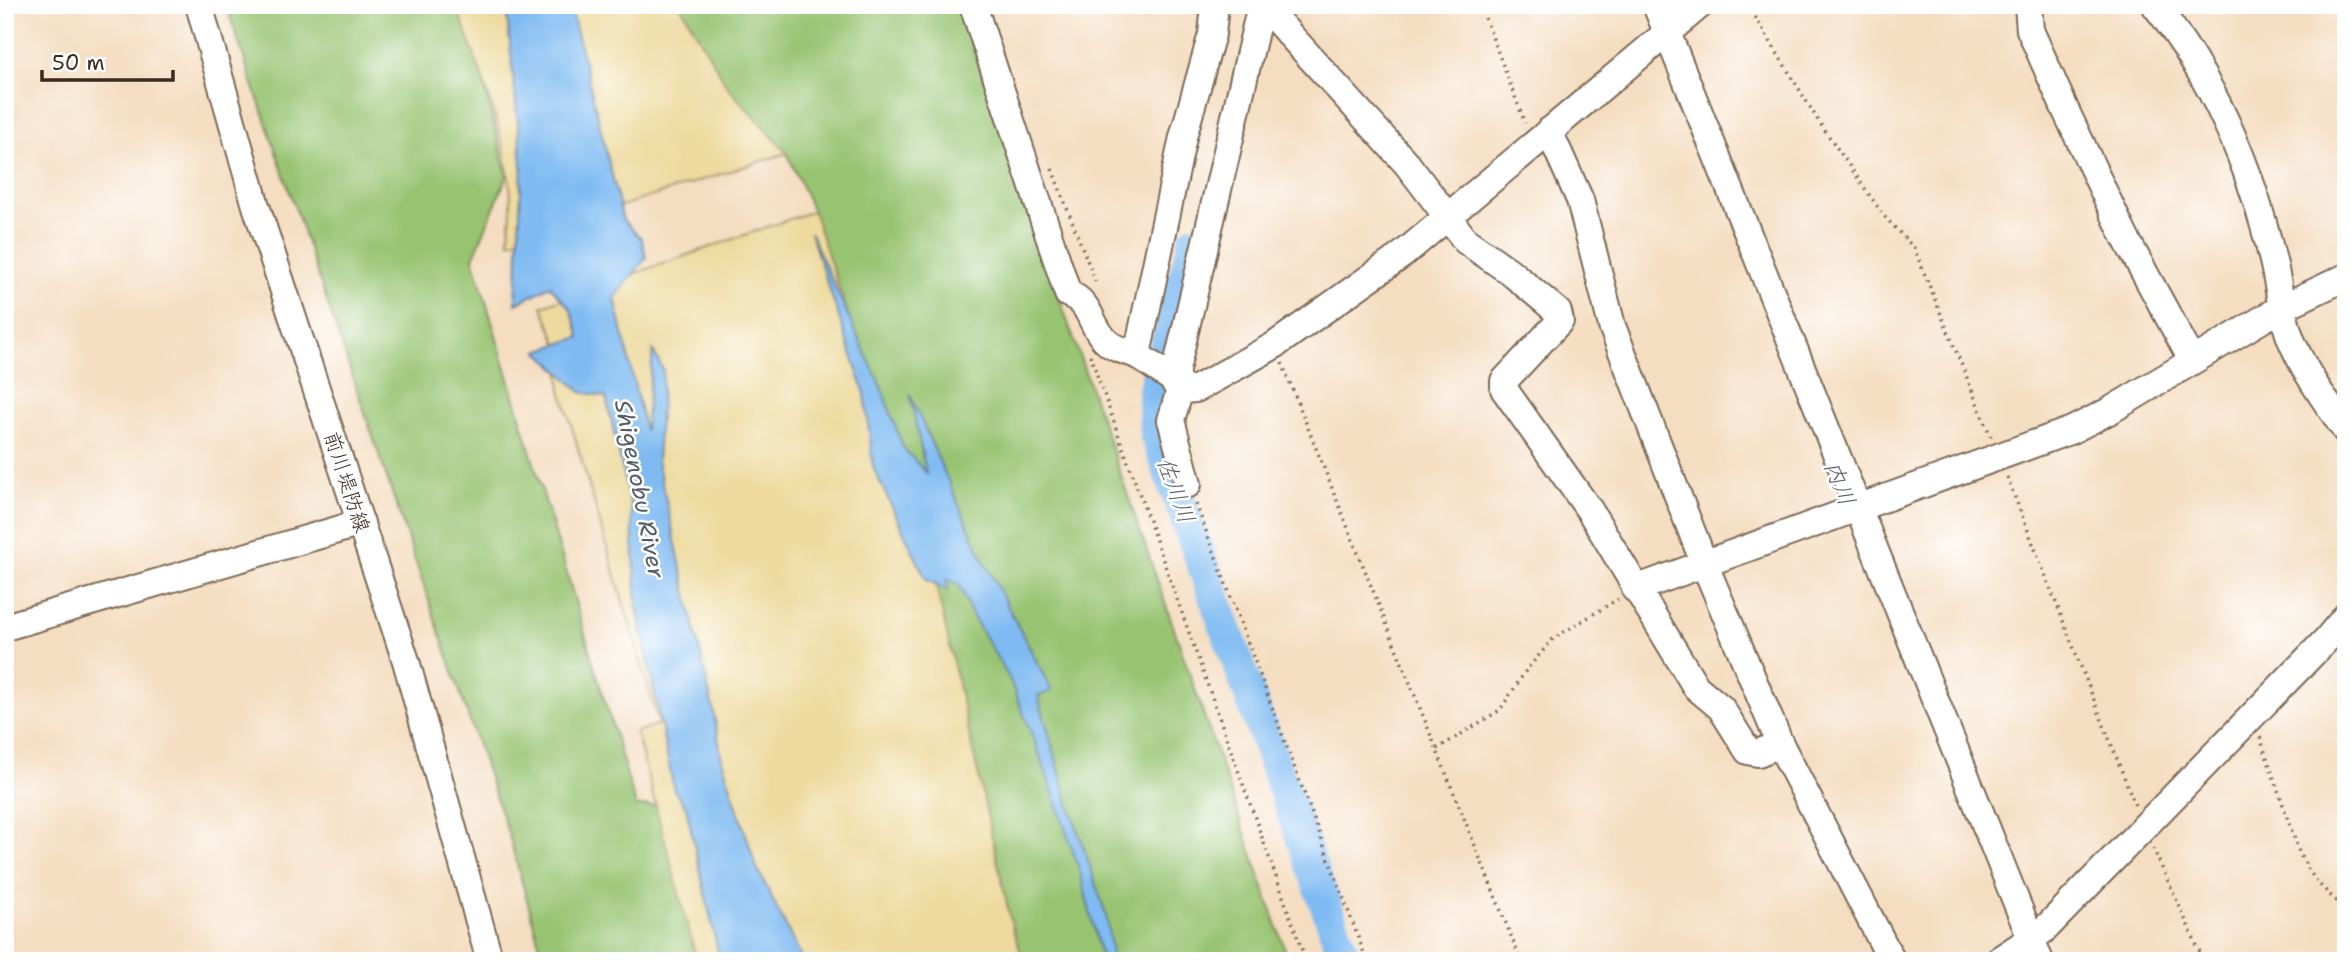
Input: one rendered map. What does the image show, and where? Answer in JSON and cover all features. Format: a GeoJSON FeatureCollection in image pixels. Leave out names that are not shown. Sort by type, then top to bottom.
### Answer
{"type":"FeatureCollection","features":[{"type":"Feature","properties":{"kind":"street","name":"前川堤防線"},"geometry":{"type":"LineString","coordinates":[[199,5],[256,206],[405,661],[490,961]]}},
{"type":"Feature","properties":{"kind":"street"},"geometry":{"type":"LineString","coordinates":[[974,5],[1068,294],[1078,297],[1087,308],[1105,340],[1141,356],[1176,384],[1196,388],[1275,345],[1448,218],[1700,5]]}},
{"type":"Feature","properties":{"kind":"street"},"geometry":{"type":"LineString","coordinates":[[1141,356],[1182,137],[1212,34],[1215,5]]}},
{"type":"Feature","properties":{"kind":"street"},"geometry":{"type":"LineString","coordinates":[[1656,5],[2035,951]]}},
{"type":"Feature","properties":{"kind":"street"},"geometry":{"type":"LineString","coordinates":[[2028,5],[2030,30],[2065,109],[2125,237],[2192,360]]}},
{"type":"Feature","properties":{"kind":"street"},"geometry":{"type":"LineString","coordinates":[[2155,5],[2203,73],[2238,146],[2274,262],[2281,308],[2292,343],[2310,377],[2346,432]]}},
{"type":"Feature","properties":{"kind":"street"},"geometry":{"type":"LineString","coordinates":[[1188,484],[1171,420],[1176,370],[1261,7],[1270,13],[1407,164],[1466,241],[1509,271],[1558,312],[1560,321],[1504,381],[1504,389],[1590,511],[1692,681],[1721,708],[1748,751],[1758,753],[1780,744]]}},
{"type":"Feature","properties":{"kind":"street"},"geometry":{"type":"LineString","coordinates":[[1541,137],[1580,200],[1612,326],[1704,563],[1780,744],[1892,961]]}},
{"type":"Feature","properties":{"kind":"street"},"geometry":{"type":"LineString","coordinates":[[1635,589],[2072,430],[2111,410],[2281,308],[2346,277]]}},
{"type":"Feature","properties":{"kind":"street"},"geometry":{"type":"LineString","coordinates":[[5,627],[361,523]]}},
{"type":"Feature","properties":{"kind":"street"},"geometry":{"type":"LineString","coordinates":[[2035,951],[2044,930],[2326,640],[2346,616]]}},
{"type":"Feature","properties":{"kind":"street"},"geometry":{"type":"LineString","coordinates":[[1997,961],[2035,951]]}},
{"type":"Feature","properties":{"kind":"path"},"geometry":{"type":"LineString","coordinates":[[1480,5],[1541,137]]}},
{"type":"Feature","properties":{"kind":"path"},"geometry":{"type":"LineString","coordinates":[[1748,5],[1819,122],[1884,216],[1914,248],[2144,828],[2204,961]]}},
{"type":"Feature","properties":{"kind":"path"},"geometry":{"type":"LineString","coordinates":[[1049,163],[1099,290]]}},
{"type":"Feature","properties":{"kind":"path"},"geometry":{"type":"LineString","coordinates":[[1275,345],[1521,961]]}},
{"type":"Feature","properties":{"kind":"path"},"geometry":{"type":"LineString","coordinates":[[1086,346],[1306,961]]}},
{"type":"Feature","properties":{"kind":"path"},"geometry":{"type":"LineString","coordinates":[[1188,484],[1367,961]]}},
{"type":"Feature","properties":{"kind":"path"},"geometry":{"type":"LineString","coordinates":[[1437,749],[1500,710],[1527,669],[1553,639],[1635,589]]}},
{"type":"Feature","properties":{"kind":"path"},"geometry":{"type":"LineString","coordinates":[[2252,714],[2300,855],[2315,880],[2346,911]]}},
{"type":"Feature","properties":{"kind":"green space"},"geometry":{"type":"Polygon","coordinates":[[[226,5],[456,5],[480,69],[507,176],[473,258],[636,806],[657,806],[697,961],[544,961],[510,839],[226,5]]]}},
{"type":"Feature","properties":{"kind":"green space"},"geometry":{"type":"Polygon","coordinates":[[[680,5],[958,5],[1289,961],[1024,961],[1012,927],[929,554],[813,211],[787,153],[728,88],[680,5]]]}},
{"type":"Feature","properties":{"kind":"sand"},"geometry":{"type":"Polygon","coordinates":[[[456,5],[680,5],[728,88],[787,153],[509,242],[511,199],[504,151],[490,100],[456,5]]]}},
{"type":"Feature","properties":{"kind":"sand"},"geometry":{"type":"Polygon","coordinates":[[[813,211],[929,554],[1012,927],[1024,961],[697,961],[636,732],[659,724],[561,390],[557,343],[542,306],[813,211]]]}},
{"type":"Feature","properties":{"kind":"water","name":"Shigenobu River"},"geometry":{"type":"Polygon","coordinates":[[[506,5],[570,5],[623,220],[642,239],[646,258],[615,298],[645,431],[653,350],[663,370],[657,461],[722,760],[756,866],[803,961],[720,961],[686,807],[674,790],[637,607],[631,507],[606,397],[581,392],[538,351],[580,337],[570,308],[550,286],[516,304],[522,163],[506,5]]]}},
{"type":"Feature","properties":{"kind":"water"},"geometry":{"type":"Polygon","coordinates":[[[810,232],[881,387],[903,447],[926,473],[910,395],[983,559],[1052,691],[1038,696],[1069,804],[1106,915],[1113,961],[1102,961],[1080,872],[1038,750],[1009,678],[973,617],[959,585],[947,578],[948,591],[926,579],[873,467],[865,394],[810,232]]]}},
{"type":"Feature","properties":{"kind":"waterway","name":"佐川川"},"geometry":{"type":"LineString","coordinates":[[1194,241],[1154,390],[1155,433],[1346,961]]}},
{"type":"Feature","properties":{"kind":"water label","name":"内川"},"geometry":{"type":"Point","coordinates":[1840,483]}}]}
